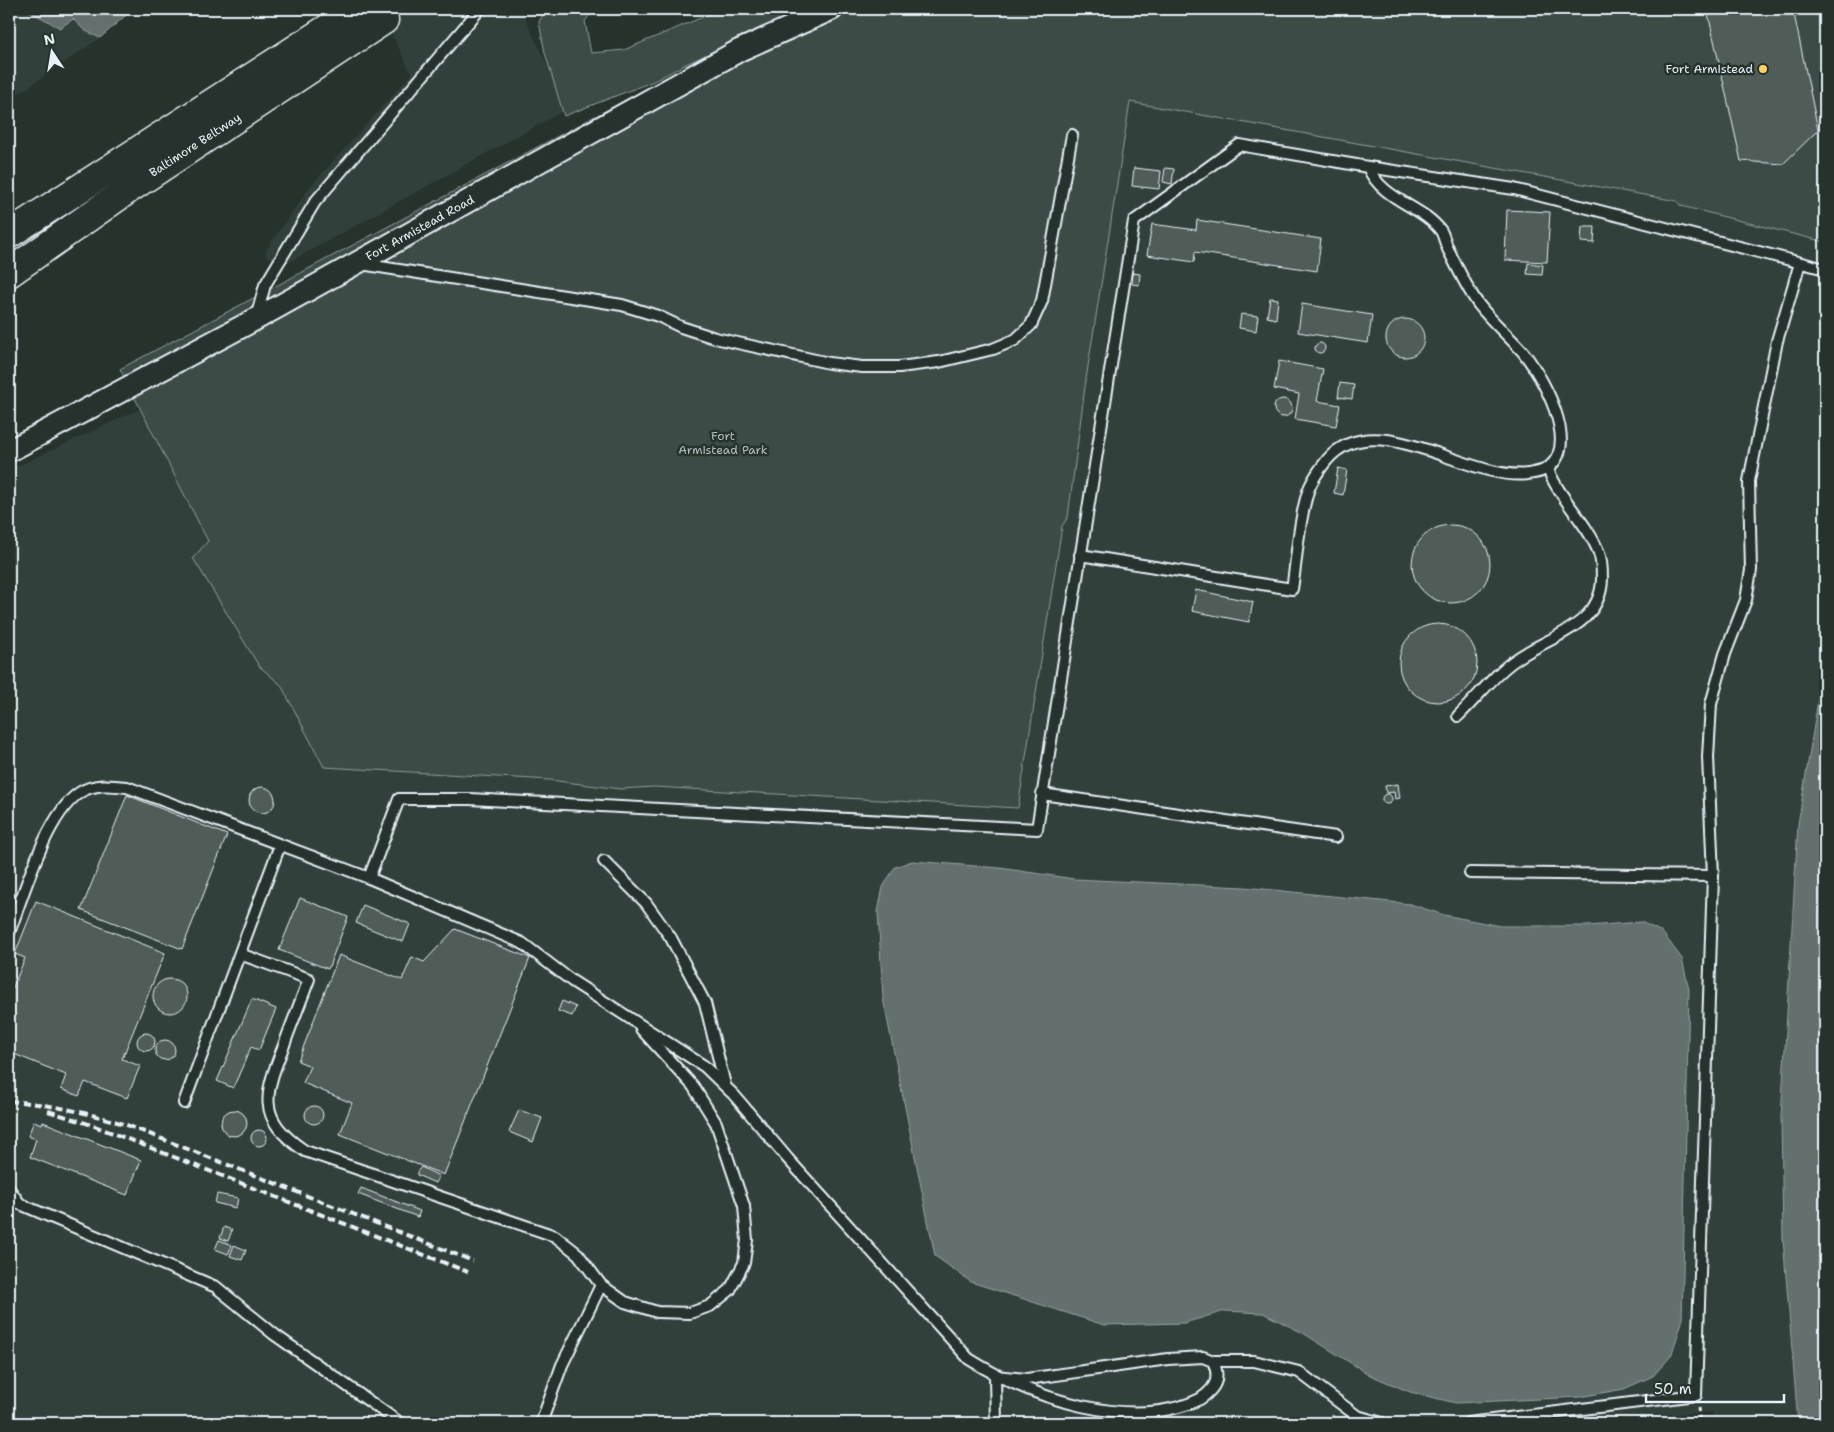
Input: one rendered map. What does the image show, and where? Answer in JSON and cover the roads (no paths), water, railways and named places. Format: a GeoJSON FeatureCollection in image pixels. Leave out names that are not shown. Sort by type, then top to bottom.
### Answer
{"type":"FeatureCollection","features":[{"type":"Feature","properties":{"kind":"highway"},"geometry":{"type":"LineString","coordinates":[[9,234],[358,9]]}},
{"type":"Feature","properties":{"kind":"highway","name":"Baltimore Beltway"},"geometry":{"type":"LineString","coordinates":[[9,273],[130,188],[384,20]]}},
{"type":"Feature","properties":{"kind":"street","name":"Fort Armistead Road"},"geometry":{"type":"LineString","coordinates":[[9,451],[256,319],[740,50],[832,9]]}},
{"type":"Feature","properties":{"kind":"lane"},"geometry":{"type":"LineString","coordinates":[[256,319],[265,285],[315,202],[480,9]]}},
{"type":"Feature","properties":{"kind":"lane"},"geometry":{"type":"LineString","coordinates":[[357,263],[622,304],[715,338],[829,363],[899,367],[939,362],[993,349],[1015,340],[1031,325],[1042,301],[1072,135]]}},
{"type":"Feature","properties":{"kind":"lane"},"geometry":{"type":"LineString","coordinates":[[369,878],[399,800],[470,799],[1037,829],[1134,221],[1239,144],[1368,167],[1514,189],[1825,269]]}},
{"type":"Feature","properties":{"kind":"lane"},"geometry":{"type":"LineString","coordinates":[[1080,554],[1292,589],[1307,495],[1317,472],[1334,452],[1350,442],[1369,439],[1388,440],[1501,473],[1518,475],[1548,468],[1556,460],[1562,446],[1560,426],[1551,401],[1524,353],[1479,305],[1447,248],[1441,232],[1382,188],[1372,176],[1368,167]]}},
{"type":"Feature","properties":{"kind":"lane"},"geometry":{"type":"LineString","coordinates":[[1468,1423],[1696,1395],[1713,876],[1708,757],[1711,704],[1725,654],[1746,600],[1750,570],[1749,481],[1778,341],[1800,263]]}},
{"type":"Feature","properties":{"kind":"lane"},"geometry":{"type":"LineString","coordinates":[[1458,716],[1502,670],[1519,657],[1585,618],[1600,598],[1602,570],[1599,554],[1583,525],[1561,497],[1548,468]]}},
{"type":"Feature","properties":{"kind":"lane"},"geometry":{"type":"LineString","coordinates":[[9,933],[52,825],[66,805],[79,793],[91,787],[107,784],[127,787],[369,878],[522,943],[572,982],[632,1018],[704,1066],[725,1086],[940,1329],[969,1359],[995,1376],[1061,1406],[1098,1415],[1132,1419],[1164,1415],[1186,1409],[1210,1392],[1217,1383],[1217,1370],[1213,1361]]}},
{"type":"Feature","properties":{"kind":"lane"},"geometry":{"type":"LineString","coordinates":[[1042,794],[1336,837]]}},
{"type":"Feature","properties":{"kind":"lane"},"geometry":{"type":"LineString","coordinates":[[184,1103],[280,845]]}},
{"type":"Feature","properties":{"kind":"lane"},"geometry":{"type":"LineString","coordinates":[[604,861],[646,902],[672,938],[705,1003],[725,1086]]}},
{"type":"Feature","properties":{"kind":"lane"},"geometry":{"type":"LineString","coordinates":[[1470,873],[1713,876]]}},
{"type":"Feature","properties":{"kind":"lane"},"geometry":{"type":"LineString","coordinates":[[240,954],[309,979],[268,1084],[268,1107],[275,1125],[287,1140],[305,1151],[555,1236],[578,1254],[601,1285],[625,1302],[657,1312],[690,1313],[710,1306],[730,1290],[744,1264],[747,1240],[744,1206],[716,1123],[693,1086],[632,1018]]}},
{"type":"Feature","properties":{"kind":"lane"},"geometry":{"type":"LineString","coordinates":[[9,1189],[20,1204],[216,1287],[275,1335],[400,1423]]}},
{"type":"Feature","properties":{"kind":"lane"},"geometry":{"type":"LineString","coordinates":[[541,1423],[562,1365],[601,1285]]}},
{"type":"Feature","properties":{"kind":"lane"},"geometry":{"type":"LineString","coordinates":[[995,1376],[1027,1379],[1168,1359],[1203,1357],[1213,1361],[1254,1361],[1299,1372],[1357,1416],[1382,1423]]}},
{"type":"Feature","properties":{"kind":"lane"},"geometry":{"type":"LineString","coordinates":[[995,1376],[996,1423]]}},
{"type":"Feature","properties":{"kind":"railway"},"geometry":{"type":"LineString","coordinates":[[9,1101],[67,1109],[124,1124],[473,1261]]}},
{"type":"Feature","properties":{"kind":"railway"},"geometry":{"type":"LineString","coordinates":[[48,1111],[92,1125],[468,1272]]}},
{"type":"Feature","properties":{"kind":"place","name":"Fort Armistead"},"geometry":{"type":"Point","coordinates":[1763,69]}},
{"type":"Feature","properties":{"kind":"park label","name":"Fort Armistead Park"},"geometry":{"type":"Point","coordinates":[723,443]}}]}
